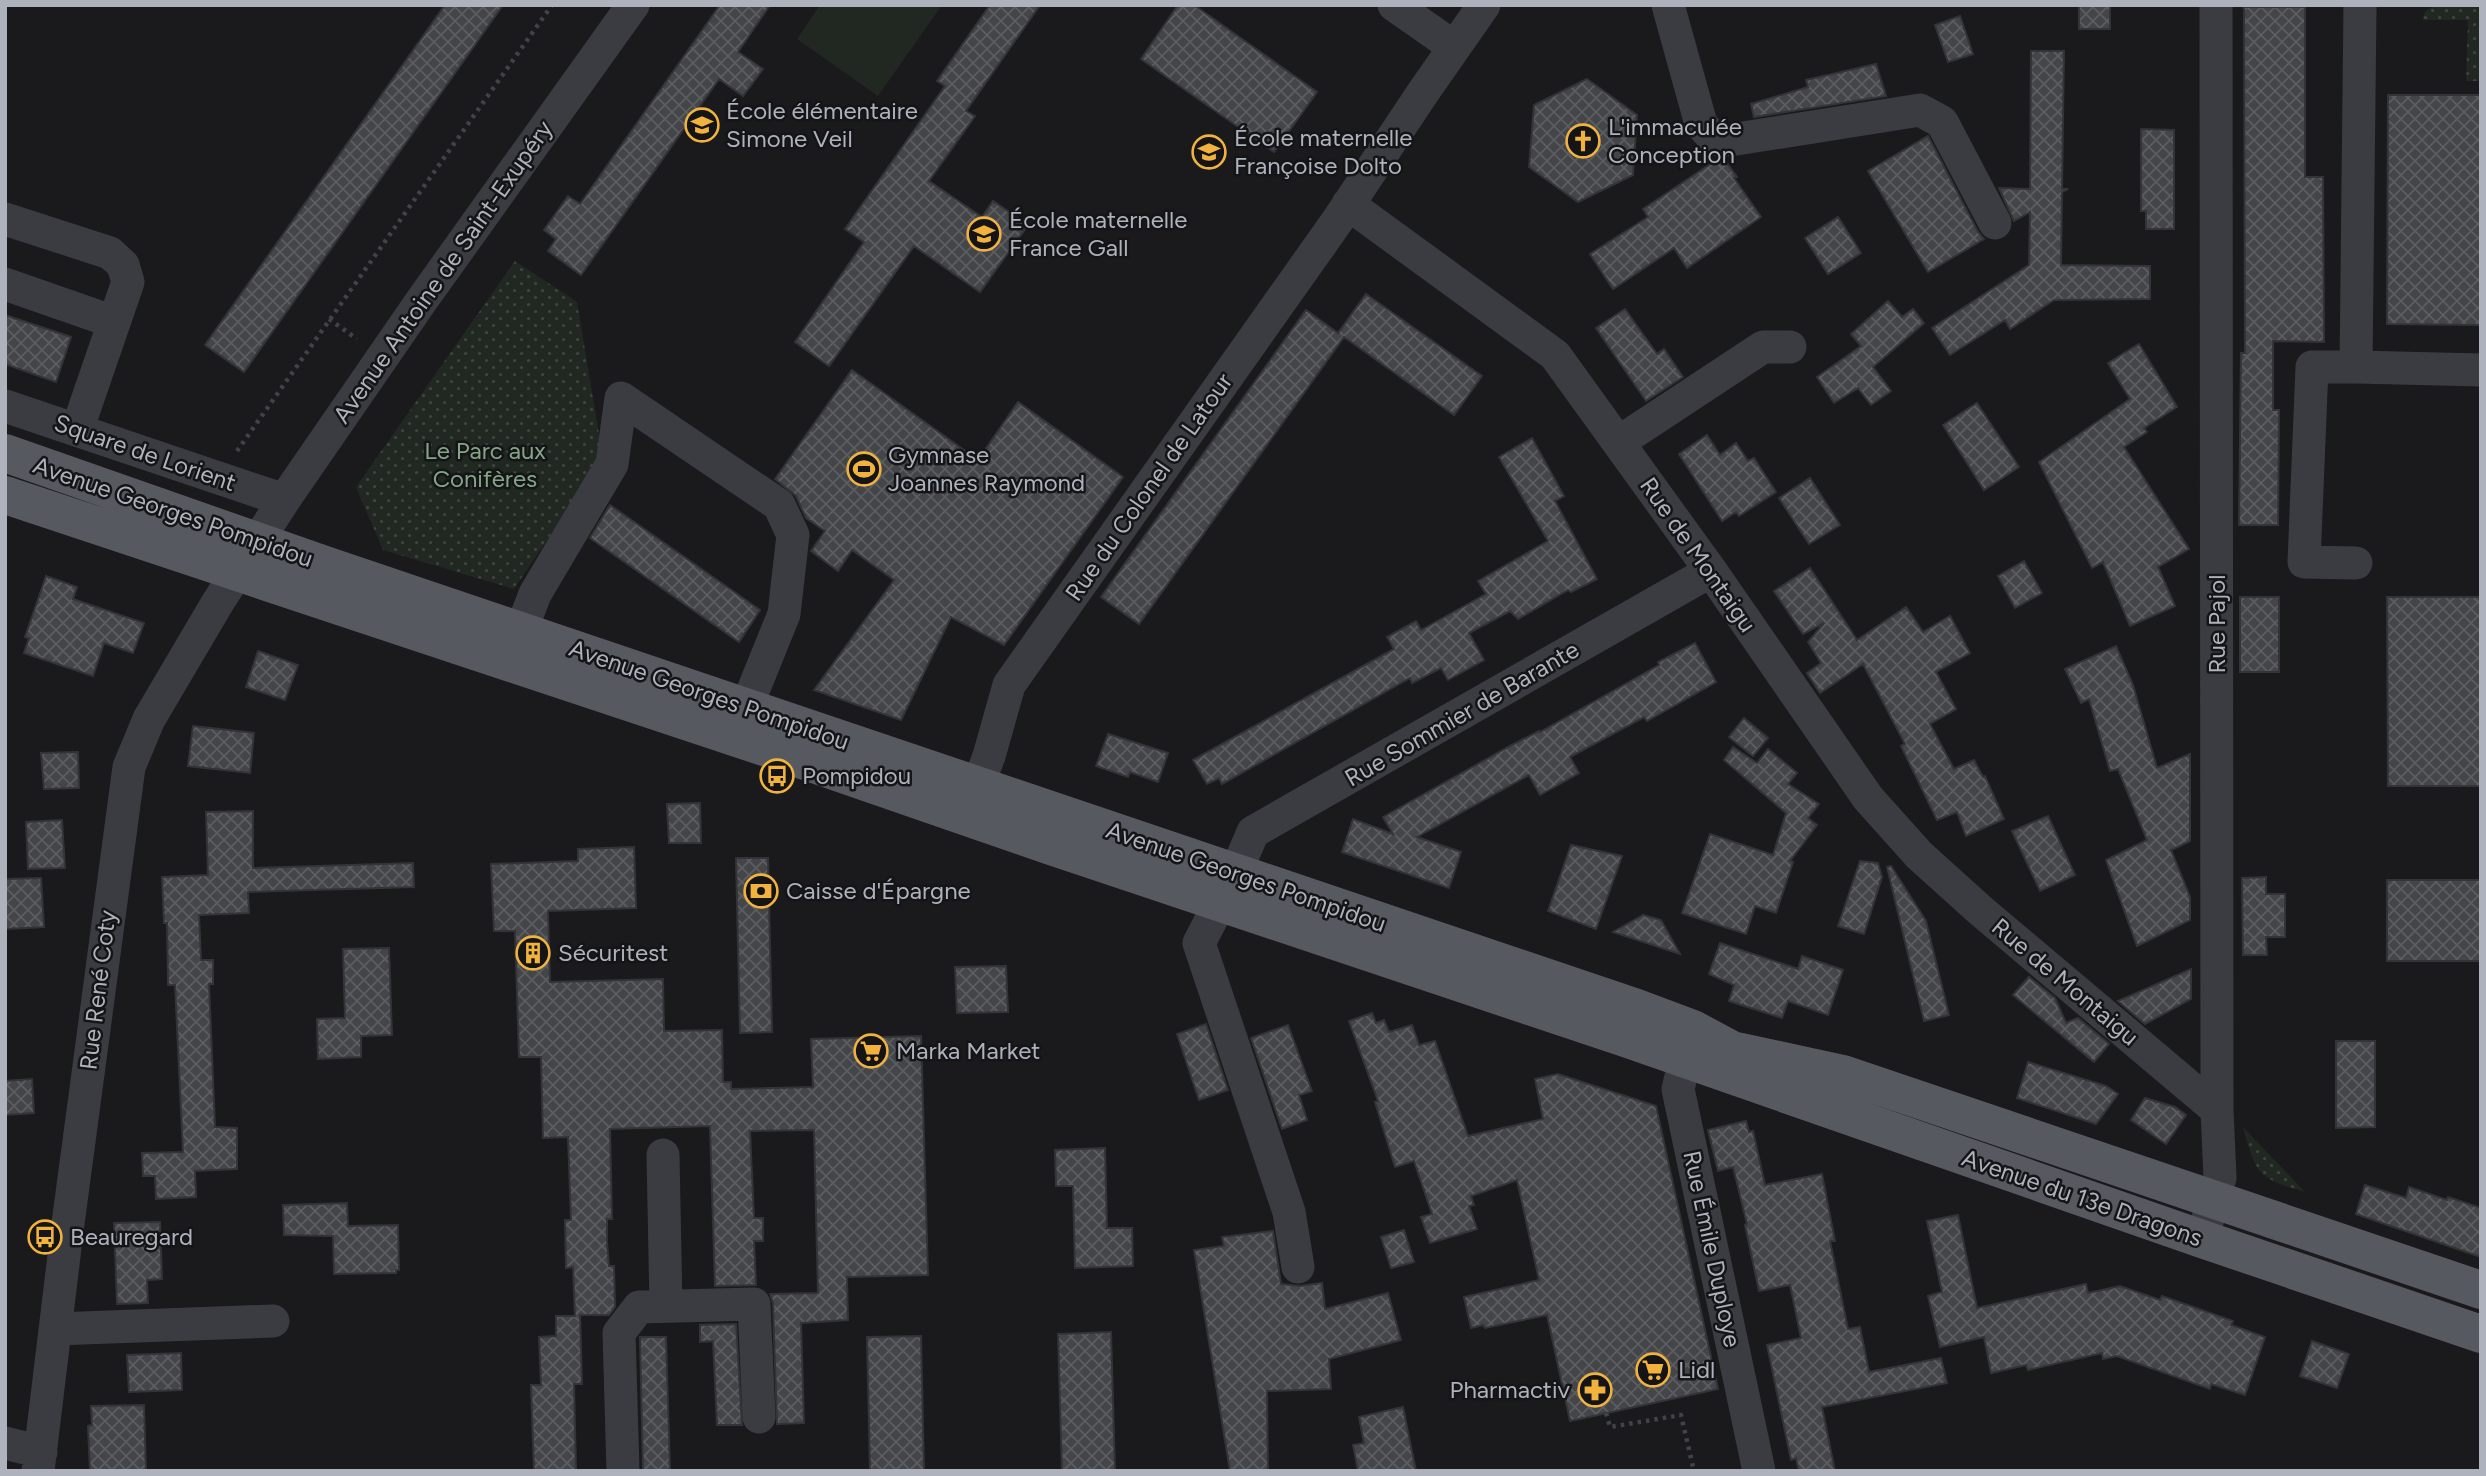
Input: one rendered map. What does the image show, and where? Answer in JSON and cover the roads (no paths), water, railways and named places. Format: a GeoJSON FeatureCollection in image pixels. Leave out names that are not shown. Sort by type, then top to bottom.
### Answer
{"type":"FeatureCollection","features":[{"type":"Feature","properties":{"kind":"main road","name":"Avenue Georges Pompidou"},"geometry":{"type":"LineString","coordinates":[[5,453],[175,511],[247,557],[1228,888],[1637,1008],[1689,1044]]}},
{"type":"Feature","properties":{"kind":"main road"},"geometry":{"type":"LineString","coordinates":[[15,499],[50,494],[166,534],[247,557]]}},
{"type":"Feature","properties":{"kind":"main road","name":"Avenue Georges Pompidou"},"geometry":{"type":"LineString","coordinates":[[515,646],[746,708],[972,800]]}},
{"type":"Feature","properties":{"kind":"main road","name":"Avenue du 13e Dragons"},"geometry":{"type":"LineString","coordinates":[[1689,1044],[1732,1049],[1843,1074],[2481,1290]]}},
{"type":"Feature","properties":{"kind":"main road","name":"Avenue du 13e Dragons"},"geometry":{"type":"LineString","coordinates":[[1689,1044],[2202,1240],[2481,1334]]}},
{"type":"Feature","properties":{"kind":"street","name":"Avenue Antoine de Saint-Exupéry"},"geometry":{"type":"LineString","coordinates":[[247,557],[414,312],[633,5]]}},
{"type":"Feature","properties":{"kind":"street"},"geometry":{"type":"LineString","coordinates":[[1394,5],[1454,47]]}},
{"type":"Feature","properties":{"kind":"street"},"geometry":{"type":"LineString","coordinates":[[1348,204],[1485,5]]}},
{"type":"Feature","properties":{"kind":"street"},"geometry":{"type":"LineString","coordinates":[[1668,5],[1701,124],[1714,139],[1730,140],[1920,110],[1942,122],[1995,223]]}},
{"type":"Feature","properties":{"kind":"street","name":"Rue Pajol"},"geometry":{"type":"LineString","coordinates":[[2202,1240],[2220,1178],[2217,1110],[2216,5]]}},
{"type":"Feature","properties":{"kind":"street"},"geometry":{"type":"LineString","coordinates":[[2356,367],[2360,5]]}},
{"type":"Feature","properties":{"kind":"street","name":"Rue de Montaigu"},"geometry":{"type":"LineString","coordinates":[[1348,204],[1555,355],[1868,798],[1919,855],[1980,910],[2217,1110]]}},
{"type":"Feature","properties":{"kind":"street","name":"Rue du Colonel de Latour"},"geometry":{"type":"LineString","coordinates":[[972,800],[989,755],[1009,685],[1348,204]]}},
{"type":"Feature","properties":{"kind":"street"},"geometry":{"type":"LineString","coordinates":[[5,219],[110,253],[123,265],[128,282],[77,430]]}},
{"type":"Feature","properties":{"kind":"street"},"geometry":{"type":"LineString","coordinates":[[5,284],[114,322]]}},
{"type":"Feature","properties":{"kind":"street"},"geometry":{"type":"LineString","coordinates":[[1619,442],[1763,347],[1790,347]]}},
{"type":"Feature","properties":{"kind":"street"},"geometry":{"type":"LineString","coordinates":[[2356,563],[2304,562],[2312,367],[2481,370]]}},
{"type":"Feature","properties":{"kind":"street"},"geometry":{"type":"LineString","coordinates":[[515,646],[535,594],[612,464],[621,398],[779,505],[793,535],[784,614],[746,708]]}},
{"type":"Feature","properties":{"kind":"street","name":"Square de Lorient"},"geometry":{"type":"LineString","coordinates":[[5,406],[284,500]]}},
{"type":"Feature","properties":{"kind":"street","name":"Rue René Coty"},"geometry":{"type":"LineString","coordinates":[[40,1462],[129,767],[149,719],[247,557]]}},
{"type":"Feature","properties":{"kind":"street","name":"Rue Sommier de Barante"},"geometry":{"type":"LineString","coordinates":[[1298,1267],[1289,1212],[1199,943],[1253,832],[1710,571]]}},
{"type":"Feature","properties":{"kind":"street","name":"Rue Émile Duploye"},"geometry":{"type":"LineString","coordinates":[[1689,1044],[1678,1089],[1759,1471]]}},
{"type":"Feature","properties":{"kind":"street"},"geometry":{"type":"LineString","coordinates":[[663,1154],[666,1306]]}},
{"type":"Feature","properties":{"kind":"street"},"geometry":{"type":"LineString","coordinates":[[623,1471],[619,1333],[639,1307],[754,1304],[759,1417]]}},
{"type":"Feature","properties":{"kind":"street"},"geometry":{"type":"LineString","coordinates":[[55,1329],[273,1321]]}},
{"type":"Feature","properties":{"kind":"street"},"geometry":{"type":"LineString","coordinates":[[5,1443],[40,1462]]}},
{"type":"Feature","properties":{"kind":"place","name":"École élémentaire Simone Veil"},"geometry":{"type":"Point","coordinates":[702,125]}},
{"type":"Feature","properties":{"kind":"place","name":"L'immaculée Conception"},"geometry":{"type":"Point","coordinates":[1583,141]}},
{"type":"Feature","properties":{"kind":"place","name":"École maternelle Françoise Dolto"},"geometry":{"type":"Point","coordinates":[1209,152]}},
{"type":"Feature","properties":{"kind":"place","name":"École maternelle France Gall"},"geometry":{"type":"Point","coordinates":[984,234]}},
{"type":"Feature","properties":{"kind":"place","name":"Gymnase Joannes Raymond"},"geometry":{"type":"Point","coordinates":[864,469]}},
{"type":"Feature","properties":{"kind":"place","name":"Pompidou"},"geometry":{"type":"Point","coordinates":[777,776]}},
{"type":"Feature","properties":{"kind":"place","name":"Caisse d'Épargne"},"geometry":{"type":"Point","coordinates":[761,891]}},
{"type":"Feature","properties":{"kind":"place","name":"Sécuritest"},"geometry":{"type":"Point","coordinates":[533,953]}},
{"type":"Feature","properties":{"kind":"place","name":"Marka Market"},"geometry":{"type":"Point","coordinates":[871,1051]}},
{"type":"Feature","properties":{"kind":"place","name":"Beauregard"},"geometry":{"type":"Point","coordinates":[45,1237]}},
{"type":"Feature","properties":{"kind":"place","name":"Lidl"},"geometry":{"type":"Point","coordinates":[1653,1370]}},
{"type":"Feature","properties":{"kind":"place","name":"Pharmactiv"},"geometry":{"type":"Point","coordinates":[1595,1390]}},
{"type":"Feature","properties":{"kind":"park label","name":"Le Parc aux Conifères"},"geometry":{"type":"Point","coordinates":[485,465]}}]}
